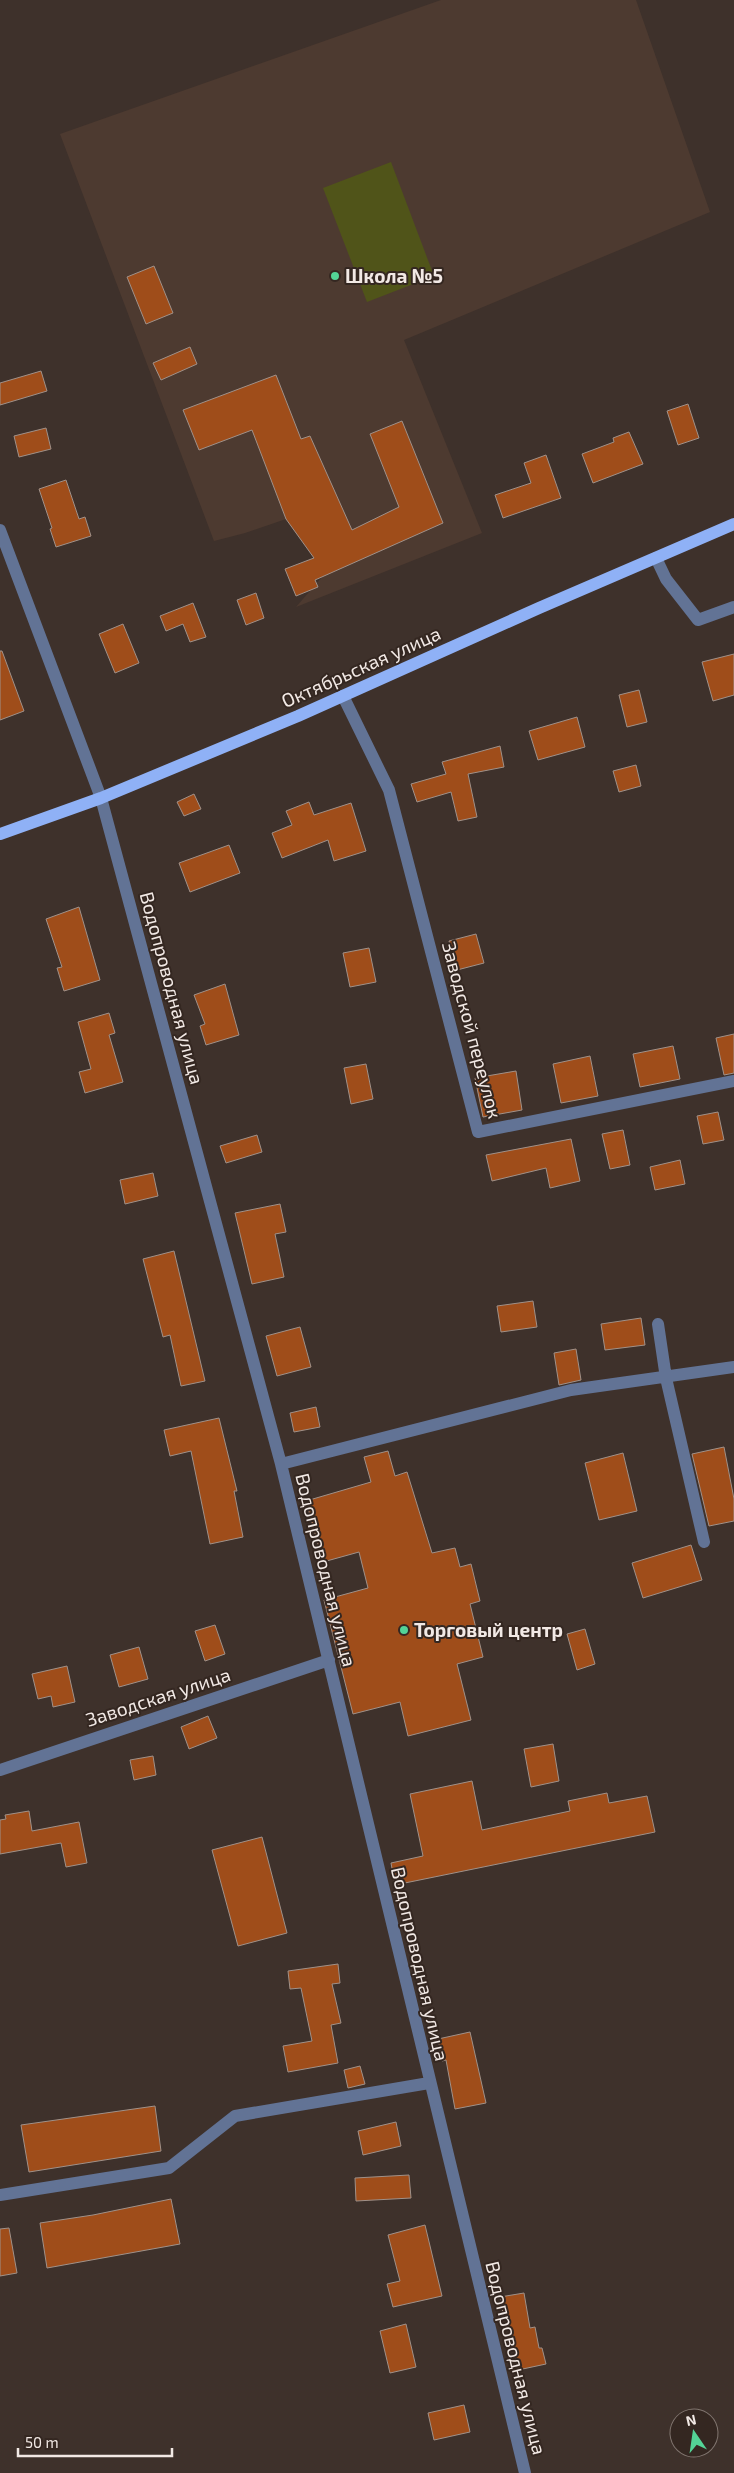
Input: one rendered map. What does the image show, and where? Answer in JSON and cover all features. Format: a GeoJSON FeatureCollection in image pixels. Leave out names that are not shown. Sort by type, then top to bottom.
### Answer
{"type":"FeatureCollection","features":[{"type":"Feature","properties":{"kind":"main road","name":"Октябрьская улица"},"geometry":{"type":"LineString","coordinates":[[0,834],[101,798],[344,696],[538,608],[734,524]]}},
{"type":"Feature","properties":{"kind":"street","name":"Водопроводная улица"},"geometry":{"type":"LineString","coordinates":[[0,530],[101,798],[280,1464],[525,2473]]}},
{"type":"Feature","properties":{"kind":"street"},"geometry":{"type":"LineString","coordinates":[[656,558],[666,580],[698,620],[734,607]]}},
{"type":"Feature","properties":{"kind":"street","name":"Заводской переулок"},"geometry":{"type":"LineString","coordinates":[[344,696],[389,790],[478,1132],[734,1081]]}},
{"type":"Feature","properties":{"kind":"street"},"geometry":{"type":"LineString","coordinates":[[658,1324],[666,1378],[704,1542]]}},
{"type":"Feature","properties":{"kind":"street","name":"Водопроводная улица"},"geometry":{"type":"LineString","coordinates":[[280,1464],[571,1390],[666,1378],[734,1366]]}},
{"type":"Feature","properties":{"kind":"street","name":"Заводская улица"},"geometry":{"type":"LineString","coordinates":[[0,1770],[329,1660]]}},
{"type":"Feature","properties":{"kind":"street"},"geometry":{"type":"LineString","coordinates":[[0,2195],[169,2168],[235,2116],[429,2083]]}},
{"type":"Feature","properties":{"kind":"shaded area","name":"Школа №5"},"geometry":{"type":"Polygon","coordinates":[[[441,0],[636,0],[710,212],[404,340],[482,533],[296,607],[322,577],[313,558],[311,539],[300,538],[286,519],[214,541],[60,134],[441,0]]]}},
{"type":"Feature","properties":{"kind":"green space"},"geometry":{"type":"Polygon","coordinates":[[[391,162],[434,276],[367,302],[323,188],[391,162]]]}},
{"type":"Feature","properties":{"kind":"building"},"geometry":{"type":"Polygon","coordinates":[[[154,266],[173,313],[146,324],[127,277],[154,266]]]}},
{"type":"Feature","properties":{"kind":"building"},"geometry":{"type":"Polygon","coordinates":[[[190,347],[197,364],[161,380],[153,363],[190,347]]]}},
{"type":"Feature","properties":{"kind":"building"},"geometry":{"type":"Polygon","coordinates":[[[41,371],[47,391],[0,405],[0,383],[41,371]]]}},
{"type":"Feature","properties":{"kind":"building"},"geometry":{"type":"Polygon","coordinates":[[[276,375],[301,439],[310,436],[352,530],[399,507],[370,434],[402,421],[443,523],[315,580],[318,587],[296,596],[285,569],[314,558],[286,519],[252,430],[199,450],[183,410],[276,375]]]}},
{"type":"Feature","properties":{"kind":"building"},"geometry":{"type":"Polygon","coordinates":[[[688,404],[699,438],[678,445],[667,411],[688,404]]]}},
{"type":"Feature","properties":{"kind":"building"},"geometry":{"type":"Polygon","coordinates":[[[46,428],[51,449],[19,457],[14,436],[46,428]]]}},
{"type":"Feature","properties":{"kind":"building"},"geometry":{"type":"Polygon","coordinates":[[[629,432],[643,464],[593,483],[582,454],[614,442],[613,438],[629,432]]]}},
{"type":"Feature","properties":{"kind":"building"},"geometry":{"type":"Polygon","coordinates":[[[546,455],[561,498],[503,518],[495,495],[531,483],[524,463],[546,455]]]}},
{"type":"Feature","properties":{"kind":"building"},"geometry":{"type":"Polygon","coordinates":[[[66,480],[79,519],[85,517],[91,536],[56,547],[50,529],[52,528],[39,489],[66,480]]]}},
{"type":"Feature","properties":{"kind":"building"},"geometry":{"type":"Polygon","coordinates":[[[256,593],[264,618],[246,625],[237,600],[256,593]]]}},
{"type":"Feature","properties":{"kind":"building"},"geometry":{"type":"Polygon","coordinates":[[[193,603],[206,637],[190,642],[183,624],[166,631],[160,616],[193,603]]]}},
{"type":"Feature","properties":{"kind":"building"},"geometry":{"type":"Polygon","coordinates":[[[123,624],[139,663],[115,673],[99,634],[123,624]]]}},
{"type":"Feature","properties":{"kind":"building"},"geometry":{"type":"Polygon","coordinates":[[[0,651],[2,651],[24,711],[0,720],[0,651]]]}},
{"type":"Feature","properties":{"kind":"building"},"geometry":{"type":"Polygon","coordinates":[[[734,654],[734,695],[713,701],[702,662],[734,654]]]}},
{"type":"Feature","properties":{"kind":"building"},"geometry":{"type":"Polygon","coordinates":[[[639,690],[647,722],[627,727],[619,695],[639,690]]]}},
{"type":"Feature","properties":{"kind":"building"},"geometry":{"type":"Polygon","coordinates":[[[577,717],[585,747],[538,760],[529,731],[577,717]]]}},
{"type":"Feature","properties":{"kind":"building"},"geometry":{"type":"Polygon","coordinates":[[[500,746],[504,767],[468,774],[477,817],[458,821],[451,792],[417,802],[411,784],[446,774],[442,762],[500,746]]]}},
{"type":"Feature","properties":{"kind":"building"},"geometry":{"type":"Polygon","coordinates":[[[636,765],[641,786],[619,792],[613,771],[636,765]]]}},
{"type":"Feature","properties":{"kind":"building"},"geometry":{"type":"Polygon","coordinates":[[[194,794],[201,809],[184,816],[177,802],[194,794]]]}},
{"type":"Feature","properties":{"kind":"building"},"geometry":{"type":"Polygon","coordinates":[[[309,802],[314,815],[351,803],[366,851],[334,861],[328,840],[282,858],[272,833],[292,825],[286,811],[309,802]]]}},
{"type":"Feature","properties":{"kind":"building"},"geometry":{"type":"Polygon","coordinates":[[[229,845],[240,873],[190,892],[179,863],[229,845]]]}},
{"type":"Feature","properties":{"kind":"building"},"geometry":{"type":"Polygon","coordinates":[[[79,907],[100,980],[64,991],[57,968],[62,967],[46,919],[79,907]]]}},
{"type":"Feature","properties":{"kind":"building"},"geometry":{"type":"Polygon","coordinates":[[[476,934],[484,963],[457,970],[449,941],[476,934]]]}},
{"type":"Feature","properties":{"kind":"building"},"geometry":{"type":"Polygon","coordinates":[[[369,948],[376,982],[350,987],[343,953],[369,948]]]}},
{"type":"Feature","properties":{"kind":"building"},"geometry":{"type":"Polygon","coordinates":[[[225,984],[239,1035],[206,1045],[200,1026],[205,1024],[194,995],[225,984]]]}},
{"type":"Feature","properties":{"kind":"building"},"geometry":{"type":"Polygon","coordinates":[[[109,1013],[115,1033],[109,1035],[123,1082],[85,1093],[79,1072],[91,1069],[78,1022],[109,1013]]]}},
{"type":"Feature","properties":{"kind":"building"},"geometry":{"type":"Polygon","coordinates":[[[734,1034],[734,1073],[724,1075],[716,1038],[734,1034]]]}},
{"type":"Feature","properties":{"kind":"building"},"geometry":{"type":"Polygon","coordinates":[[[673,1046],[680,1079],[640,1087],[633,1054],[673,1046]]]}},
{"type":"Feature","properties":{"kind":"building"},"geometry":{"type":"Polygon","coordinates":[[[590,1056],[598,1096],[561,1103],[553,1064],[590,1056]]]}},
{"type":"Feature","properties":{"kind":"building"},"geometry":{"type":"Polygon","coordinates":[[[366,1064],[373,1099],[351,1104],[344,1068],[366,1064]]]}},
{"type":"Feature","properties":{"kind":"building"},"geometry":{"type":"Polygon","coordinates":[[[516,1071],[522,1110],[483,1117],[475,1078],[516,1071]]]}},
{"type":"Feature","properties":{"kind":"building"},"geometry":{"type":"Polygon","coordinates":[[[718,1112],[724,1140],[703,1144],[697,1116],[718,1112]]]}},
{"type":"Feature","properties":{"kind":"building"},"geometry":{"type":"Polygon","coordinates":[[[623,1130],[630,1165],[610,1169],[602,1134],[623,1130]]]}},
{"type":"Feature","properties":{"kind":"building"},"geometry":{"type":"Polygon","coordinates":[[[257,1135],[262,1152],[226,1163],[220,1146],[257,1135]]]}},
{"type":"Feature","properties":{"kind":"building"},"geometry":{"type":"Polygon","coordinates":[[[571,1139],[580,1181],[550,1188],[546,1168],[492,1181],[486,1155],[571,1139]]]}},
{"type":"Feature","properties":{"kind":"building"},"geometry":{"type":"Polygon","coordinates":[[[680,1160],[685,1184],[655,1190],[650,1167],[680,1160]]]}},
{"type":"Feature","properties":{"kind":"building"},"geometry":{"type":"Polygon","coordinates":[[[153,1173],[158,1196],[125,1204],[120,1180],[153,1173]]]}},
{"type":"Feature","properties":{"kind":"building"},"geometry":{"type":"Polygon","coordinates":[[[280,1204],[286,1232],[275,1234],[284,1277],[252,1284],[235,1213],[280,1204]]]}},
{"type":"Feature","properties":{"kind":"building"},"geometry":{"type":"Polygon","coordinates":[[[174,1251],[205,1381],[181,1386],[170,1335],[163,1337],[143,1259],[174,1251]]]}},
{"type":"Feature","properties":{"kind":"building"},"geometry":{"type":"Polygon","coordinates":[[[533,1301],[537,1327],[501,1332],[497,1306],[533,1301]]]}},
{"type":"Feature","properties":{"kind":"building"},"geometry":{"type":"Polygon","coordinates":[[[641,1318],[645,1345],[605,1350],[601,1324],[641,1318]]]}},
{"type":"Feature","properties":{"kind":"building"},"geometry":{"type":"Polygon","coordinates":[[[300,1327],[311,1367],[277,1376],[266,1336],[300,1327]]]}},
{"type":"Feature","properties":{"kind":"building"},"geometry":{"type":"Polygon","coordinates":[[[576,1349],[581,1380],[559,1385],[554,1353],[576,1349]]]}},
{"type":"Feature","properties":{"kind":"building"},"geometry":{"type":"Polygon","coordinates":[[[316,1407],[320,1427],[294,1432],[290,1413],[316,1407]]]}},
{"type":"Feature","properties":{"kind":"building"},"geometry":{"type":"Polygon","coordinates":[[[219,1418],[237,1491],[234,1491],[243,1537],[210,1544],[191,1451],[170,1456],[164,1430],[219,1418]]]}},
{"type":"Feature","properties":{"kind":"building"},"geometry":{"type":"Polygon","coordinates":[[[724,1447],[734,1499],[734,1521],[709,1526],[692,1454],[724,1447]]]}},
{"type":"Feature","properties":{"kind":"building","name":"Торговый центр"},"geometry":{"type":"Polygon","coordinates":[[[388,1451],[395,1476],[407,1472],[432,1553],[455,1548],[460,1567],[471,1564],[480,1601],[470,1604],[483,1657],[457,1664],[471,1720],[408,1736],[400,1702],[353,1714],[324,1600],[368,1588],[359,1552],[323,1562],[306,1501],[371,1482],[364,1457],[388,1451]]]}},
{"type":"Feature","properties":{"kind":"building"},"geometry":{"type":"Polygon","coordinates":[[[623,1453],[637,1511],[599,1520],[585,1463],[623,1453]]]}},
{"type":"Feature","properties":{"kind":"building"},"geometry":{"type":"Polygon","coordinates":[[[691,1545],[702,1580],[643,1598],[632,1563],[691,1545]]]}},
{"type":"Feature","properties":{"kind":"building"},"geometry":{"type":"Polygon","coordinates":[[[215,1625],[225,1654],[205,1661],[195,1631],[215,1625]]]}},
{"type":"Feature","properties":{"kind":"building"},"geometry":{"type":"Polygon","coordinates":[[[585,1629],[595,1664],[577,1670],[567,1634],[585,1629]]]}},
{"type":"Feature","properties":{"kind":"building"},"geometry":{"type":"Polygon","coordinates":[[[139,1647],[148,1679],[119,1687],[110,1655],[139,1647]]]}},
{"type":"Feature","properties":{"kind":"building"},"geometry":{"type":"Polygon","coordinates":[[[67,1666],[75,1702],[53,1707],[51,1696],[38,1699],[32,1674],[67,1666]]]}},
{"type":"Feature","properties":{"kind":"building"},"geometry":{"type":"Polygon","coordinates":[[[208,1716],[217,1738],[189,1749],[181,1727],[208,1716]]]}},
{"type":"Feature","properties":{"kind":"building"},"geometry":{"type":"Polygon","coordinates":[[[553,1744],[559,1781],[531,1787],[524,1749],[553,1744]]]}},
{"type":"Feature","properties":{"kind":"building"},"geometry":{"type":"Polygon","coordinates":[[[153,1756],[156,1775],[134,1780],[130,1760],[153,1756]]]}},
{"type":"Feature","properties":{"kind":"building"},"geometry":{"type":"Polygon","coordinates":[[[472,1781],[482,1830],[570,1811],[568,1801],[607,1793],[609,1803],[647,1796],[655,1832],[395,1885],[391,1863],[423,1856],[410,1794],[472,1781]]]}},
{"type":"Feature","properties":{"kind":"building"},"geometry":{"type":"Polygon","coordinates":[[[29,1811],[32,1831],[79,1822],[87,1863],[66,1867],[61,1843],[0,1854],[0,1820],[6,1819],[5,1815],[29,1811]]]}},
{"type":"Feature","properties":{"kind":"building"},"geometry":{"type":"Polygon","coordinates":[[[262,1837],[287,1933],[238,1946],[212,1850],[262,1837]]]}},
{"type":"Feature","properties":{"kind":"building"},"geometry":{"type":"Polygon","coordinates":[[[338,1964],[340,1983],[332,1984],[341,2023],[331,2025],[338,2063],[288,2072],[283,2046],[312,2041],[301,1988],[290,1989],[288,1971],[338,1964]]]}},
{"type":"Feature","properties":{"kind":"building"},"geometry":{"type":"Polygon","coordinates":[[[470,2032],[486,2103],[455,2109],[446,2060],[442,2061],[438,2039],[470,2032]]]}},
{"type":"Feature","properties":{"kind":"building"},"geometry":{"type":"Polygon","coordinates":[[[360,2066],[365,2084],[348,2088],[344,2070],[360,2066]]]}},
{"type":"Feature","properties":{"kind":"building"},"geometry":{"type":"Polygon","coordinates":[[[155,2106],[161,2151],[29,2172],[21,2125],[155,2106]]]}},
{"type":"Feature","properties":{"kind":"building"},"geometry":{"type":"Polygon","coordinates":[[[396,2122],[401,2146],[363,2155],[358,2131],[396,2122]]]}},
{"type":"Feature","properties":{"kind":"building"},"geometry":{"type":"Polygon","coordinates":[[[409,2175],[411,2198],[356,2201],[355,2178],[409,2175]]]}},
{"type":"Feature","properties":{"kind":"building"},"geometry":{"type":"Polygon","coordinates":[[[171,2199],[180,2244],[47,2268],[40,2223],[93,2215],[171,2199]]]}},
{"type":"Feature","properties":{"kind":"building"},"geometry":{"type":"Polygon","coordinates":[[[425,2225],[442,2296],[393,2307],[387,2284],[400,2281],[388,2235],[425,2225]]]}},
{"type":"Feature","properties":{"kind":"building"},"geometry":{"type":"Polygon","coordinates":[[[9,2228],[17,2273],[0,2276],[0,2229],[9,2228]]]}},
{"type":"Feature","properties":{"kind":"building"},"geometry":{"type":"Polygon","coordinates":[[[524,2293],[530,2328],[535,2327],[539,2348],[542,2348],[546,2364],[518,2370],[507,2312],[503,2313],[500,2297],[524,2293]]]}},
{"type":"Feature","properties":{"kind":"building"},"geometry":{"type":"Polygon","coordinates":[[[406,2324],[416,2367],[390,2373],[380,2331],[406,2324]]]}},
{"type":"Feature","properties":{"kind":"building"},"geometry":{"type":"Polygon","coordinates":[[[464,2405],[470,2432],[434,2440],[428,2413],[464,2405]]]}},
{"type":"Feature","properties":{"kind":"place","name":"Школа №5"},"geometry":{"type":"Point","coordinates":[335,276]}},
{"type":"Feature","properties":{"kind":"place","name":"Торговый центр"},"geometry":{"type":"Point","coordinates":[404,1630]}}]}
